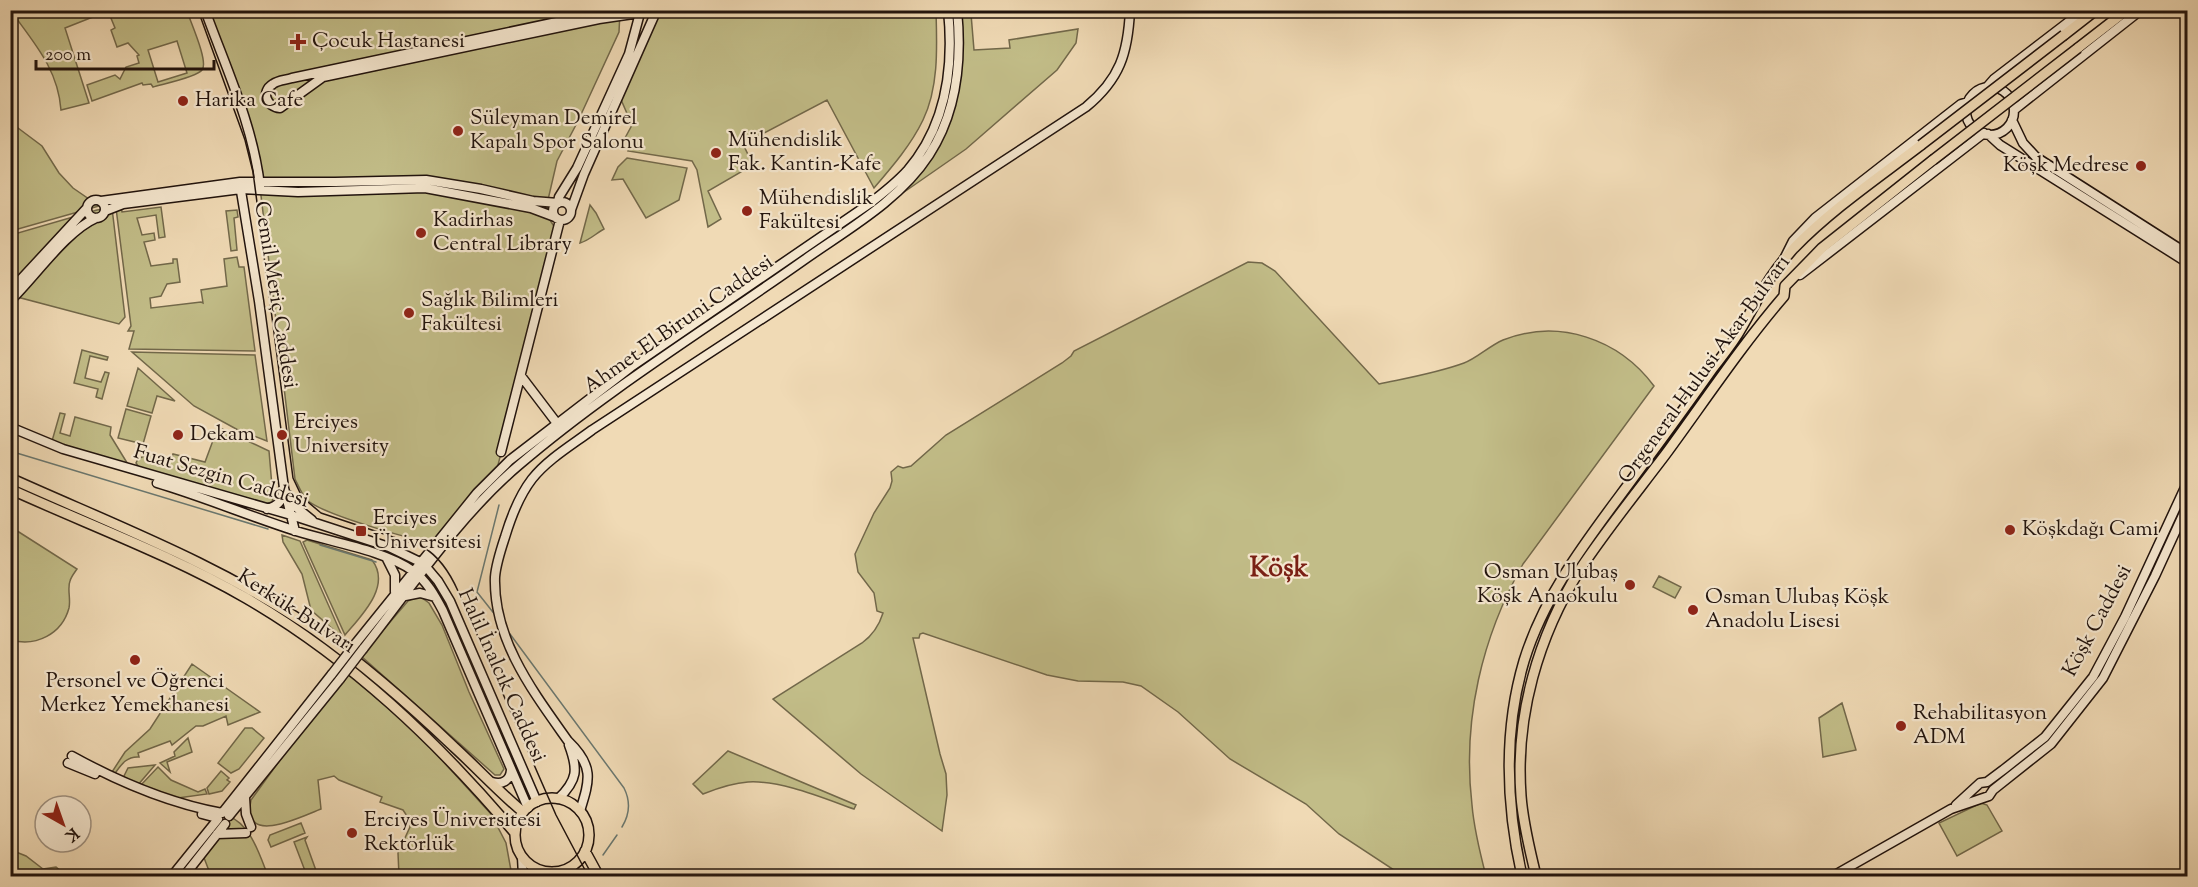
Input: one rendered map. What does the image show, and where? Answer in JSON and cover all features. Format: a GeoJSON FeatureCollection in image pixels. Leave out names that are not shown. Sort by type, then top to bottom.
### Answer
{"type":"FeatureCollection","features":[{"type":"Feature","properties":{"kind":"main road","name":"Orgeneral Hulusi Akar Bulvarı"},"geometry":{"type":"LineString","coordinates":[[1522,876],[1510,805],[1509,745],[1520,677],[1537,627],[1551,596],[1569,567],[1741,329],[1764,285],[1784,260],[1833,214],[2096,10]]}},
{"type":"Feature","properties":{"kind":"main road","name":"Orgeneral Hulusi Akar Bulvarı"},"geometry":{"type":"LineString","coordinates":[[1536,876],[1523,814],[1520,781],[1521,748],[1530,686],[1549,628],[1571,584],[1592,553],[1740,351],[1784,296],[1785,286],[1828,243],[2127,10]]}},
{"type":"Feature","properties":{"kind":"main road","name":"Kerkük Bulvarı"},"geometry":{"type":"LineString","coordinates":[[10,478],[189,558],[244,586],[284,610],[323,636],[380,681],[492,782],[507,799],[526,810]]}},
{"type":"Feature","properties":{"kind":"main road","name":"Kerkük Bulvarı"},"geometry":{"type":"LineString","coordinates":[[10,489],[200,574],[244,597],[304,635],[373,686],[412,722],[464,775],[515,833]]}},
{"type":"Feature","properties":{"kind":"main road"},"geometry":{"type":"LineString","coordinates":[[544,799],[558,799],[570,803],[580,811],[587,822],[589,834],[585,851],[572,867],[559,874],[538,870],[522,857],[516,845],[515,833],[518,822],[526,810],[544,799]]}},
{"type":"Feature","properties":{"kind":"main road"},"geometry":{"type":"LineString","coordinates":[[585,851],[601,876]]}},
{"type":"Feature","properties":{"kind":"street","name":"Cemil Meriç Caddesi"},"geometry":{"type":"LineString","coordinates":[[205,10],[254,149],[260,185]]}},
{"type":"Feature","properties":{"kind":"street"},"geometry":{"type":"LineString","coordinates":[[614,10],[276,82],[269,87],[266,99],[273,107],[280,108],[323,76],[599,19],[639,12],[648,17],[656,12]]}},
{"type":"Feature","properties":{"kind":"street","name":"Ahmet El Biruni Caddesi"},"geometry":{"type":"LineString","coordinates":[[876,204],[914,162],[931,135],[939,116],[946,90],[949,65],[948,10]]}},
{"type":"Feature","properties":{"kind":"street","name":"Ahmet El Biruni Caddesi"},"geometry":{"type":"LineString","coordinates":[[336,677],[363,650],[404,596],[416,574],[486,483],[510,460],[560,426],[631,367],[899,190],[923,164],[947,119],[954,93],[958,60],[960,36],[957,10]]}},
{"type":"Feature","properties":{"kind":"street"},"geometry":{"type":"LineString","coordinates":[[580,811],[587,789],[588,769],[579,752],[568,741],[516,662],[498,607],[495,577],[500,553],[515,509],[532,479],[552,460],[610,418],[1086,107],[1104,90],[1120,68],[1129,33],[1130,10]]}},
{"type":"Feature","properties":{"kind":"street"},"geometry":{"type":"LineString","coordinates":[[2084,10],[1994,79],[1987,87],[1974,94],[1968,102],[1966,112],[1969,121],[1975,129],[2187,263]]}},
{"type":"Feature","properties":{"kind":"street"},"geometry":{"type":"LineString","coordinates":[[2014,110],[2141,10]]}},
{"type":"Feature","properties":{"kind":"street"},"geometry":{"type":"LineString","coordinates":[[260,185],[298,192],[425,188],[531,208],[557,219],[568,218],[598,131],[632,46],[639,12]]}},
{"type":"Feature","properties":{"kind":"street"},"geometry":{"type":"LineString","coordinates":[[501,452],[557,219],[553,209],[598,131],[656,12]]}},
{"type":"Feature","properties":{"kind":"street"},"geometry":{"type":"LineString","coordinates":[[1785,286],[1986,134],[2002,131],[2012,120],[2014,110],[2011,100],[1997,88],[1987,87]]}},
{"type":"Feature","properties":{"kind":"street"},"geometry":{"type":"LineString","coordinates":[[1784,260],[1793,241],[1815,218],[1961,104],[1968,102]]}},
{"type":"Feature","properties":{"kind":"street"},"geometry":{"type":"LineString","coordinates":[[2012,120],[2023,143],[2036,157],[2187,254]]}},
{"type":"Feature","properties":{"kind":"street"},"geometry":{"type":"LineString","coordinates":[[10,291],[86,209],[90,201],[96,199],[101,201],[240,185],[426,180],[533,201],[566,203],[571,210]]}},
{"type":"Feature","properties":{"kind":"street","name":"Cemil Meriç Caddesi"},"geometry":{"type":"LineString","coordinates":[[240,185],[259,301],[282,477]]}},
{"type":"Feature","properties":{"kind":"street"},"geometry":{"type":"LineString","coordinates":[[10,301],[74,233],[88,221],[102,216],[105,211],[123,204],[240,185]]}},
{"type":"Feature","properties":{"kind":"street"},"geometry":{"type":"LineString","coordinates":[[101,201],[105,206],[105,211]]}},
{"type":"Feature","properties":{"kind":"street"},"geometry":{"type":"LineString","coordinates":[[86,209],[90,216],[96,218]]}},
{"type":"Feature","properties":{"kind":"street"},"geometry":{"type":"LineString","coordinates":[[521,376],[560,426]]}},
{"type":"Feature","properties":{"kind":"street","name":"Fuat Sezgin Caddesi"},"geometry":{"type":"LineString","coordinates":[[10,427],[63,449],[291,515],[389,547],[423,565]]}},
{"type":"Feature","properties":{"kind":"street","name":"Fuat Sezgin Caddesi"},"geometry":{"type":"LineString","coordinates":[[10,433],[57,452],[173,488],[295,531],[384,557],[416,574]]}},
{"type":"Feature","properties":{"kind":"street"},"geometry":{"type":"LineString","coordinates":[[267,508],[274,507],[283,497],[282,477]]}},
{"type":"Feature","properties":{"kind":"street"},"geometry":{"type":"LineString","coordinates":[[282,477],[295,531]]}},
{"type":"Feature","properties":{"kind":"street"},"geometry":{"type":"LineString","coordinates":[[282,477],[288,495],[297,508],[321,525]]}},
{"type":"Feature","properties":{"kind":"street","name":"Köşk Caddesi"},"geometry":{"type":"LineString","coordinates":[[1987,782],[2045,737],[2093,677],[2125,617],[2187,481]]}},
{"type":"Feature","properties":{"kind":"street","name":"Köşk Caddesi"},"geometry":{"type":"LineString","coordinates":[[1993,790],[2050,744],[2103,678],[2155,576],[2187,504]]}},
{"type":"Feature","properties":{"kind":"street"},"geometry":{"type":"LineString","coordinates":[[384,557],[391,565],[395,575],[395,593]]}},
{"type":"Feature","properties":{"kind":"street","name":"Halil İnalcık Caddesi"},"geometry":{"type":"LineString","coordinates":[[423,565],[438,581],[450,601],[537,802]]}},
{"type":"Feature","properties":{"kind":"street","name":"Ahmet El Biruni Caddesi"},"geometry":{"type":"LineString","coordinates":[[336,677],[356,642],[395,593],[416,574]]}},
{"type":"Feature","properties":{"kind":"street","name":"Halil İnalcık Caddesi"},"geometry":{"type":"LineString","coordinates":[[416,574],[435,597],[448,622],[512,770],[526,810]]}},
{"type":"Feature","properties":{"kind":"street"},"geometry":{"type":"LineString","coordinates":[[404,596],[420,593],[435,597]]}},
{"type":"Feature","properties":{"kind":"street"},"geometry":{"type":"LineString","coordinates":[[184,876],[217,834],[222,817],[245,798],[336,677]]}},
{"type":"Feature","properties":{"kind":"street"},"geometry":{"type":"LineString","coordinates":[[172,876],[336,677]]}},
{"type":"Feature","properties":{"kind":"street"},"geometry":{"type":"LineString","coordinates":[[558,799],[568,789],[575,774],[575,761],[568,741]]}},
{"type":"Feature","properties":{"kind":"street"},"geometry":{"type":"LineString","coordinates":[[70,759],[150,793],[222,817],[162,803],[70,759]]}},
{"type":"Feature","properties":{"kind":"street"},"geometry":{"type":"LineString","coordinates":[[492,782],[504,782],[512,770]]}},
{"type":"Feature","properties":{"kind":"street"},"geometry":{"type":"LineString","coordinates":[[1833,876],[1951,809],[1989,796],[1993,790],[1992,786],[1987,782],[1982,783],[1951,809]]}},
{"type":"Feature","properties":{"kind":"street"},"geometry":{"type":"LineString","coordinates":[[1978,787],[1978,794],[1983,797]]}},
{"type":"Feature","properties":{"kind":"street"},"geometry":{"type":"LineString","coordinates":[[217,834],[249,830],[245,798]]}},
{"type":"Feature","properties":{"kind":"street"},"geometry":{"type":"LineString","coordinates":[[197,813],[207,833]]}},
{"type":"Feature","properties":{"kind":"street"},"geometry":{"type":"LineString","coordinates":[[522,857],[523,876]]}},
{"type":"Feature","properties":{"kind":"shaded area"},"geometry":{"type":"Polygon","coordinates":[[[11,11],[108,11],[65,28],[89,103],[61,110],[55,82],[44,57],[11,11]]]}},
{"type":"Feature","properties":{"kind":"shaded area"},"geometry":{"type":"Polygon","coordinates":[[[108,11],[187,11],[201,50],[202,70],[187,78],[153,87],[151,84],[143,85],[142,83],[92,101],[87,85],[115,75],[120,79],[126,67],[139,63],[137,56],[139,55],[128,43],[117,47],[111,30],[115,28],[108,11]],[[177,41],[148,50],[158,82],[187,73],[177,41]]]}},
{"type":"Feature","properties":{"kind":"shaded area"},"geometry":{"type":"Polygon","coordinates":[[[205,11],[620,11],[619,32],[557,161],[547,204],[548,217],[557,231],[496,473],[435,543],[368,526],[316,506],[305,498],[295,479],[256,154],[205,11]]]}},
{"type":"Feature","properties":{"kind":"shaded area"},"geometry":{"type":"Polygon","coordinates":[[[658,11],[936,11],[936,66],[928,107],[907,147],[874,188],[827,100],[743,144],[753,165],[708,191],[721,219],[708,227],[697,170],[692,161],[628,151],[631,143],[625,138],[632,125],[619,95],[658,11]]]}},
{"type":"Feature","properties":{"kind":"shaded area"},"geometry":{"type":"Polygon","coordinates":[[[965,13],[971,14],[974,50],[1010,48],[1009,40],[1078,29],[1076,43],[1057,70],[966,149],[897,197],[923,159],[944,118],[955,81],[957,19],[965,13]]]}},
{"type":"Feature","properties":{"kind":"shaded area"},"geometry":{"type":"Polygon","coordinates":[[[10,122],[42,146],[59,173],[73,188],[99,206],[11,231],[10,122]]]}},
{"type":"Feature","properties":{"kind":"shaded area"},"geometry":{"type":"Polygon","coordinates":[[[627,158],[687,168],[679,200],[646,218],[623,179],[612,180],[618,167],[627,158]]]}},
{"type":"Feature","properties":{"kind":"shaded area"},"geometry":{"type":"Polygon","coordinates":[[[590,205],[604,229],[580,243],[590,205]]]}},
{"type":"Feature","properties":{"kind":"shaded area"},"geometry":{"type":"Polygon","coordinates":[[[121,207],[122,212],[161,207],[165,237],[159,238],[156,215],[137,218],[142,235],[154,233],[155,240],[144,242],[151,266],[173,263],[173,259],[177,259],[180,282],[167,284],[161,296],[150,298],[151,308],[203,303],[201,290],[227,286],[224,259],[237,257],[239,267],[244,267],[255,351],[129,349],[134,331],[128,331],[131,326],[116,208],[121,207]]]}},
{"type":"Feature","properties":{"kind":"shaded area"},"geometry":{"type":"Polygon","coordinates":[[[112,208],[125,317],[119,324],[17,297],[11,313],[11,235],[97,210],[112,208]]]}},
{"type":"Feature","properties":{"kind":"shaded area"},"geometry":{"type":"Polygon","coordinates":[[[237,210],[238,217],[234,218],[237,250],[231,251],[226,211],[237,210]]]}},
{"type":"Feature","properties":{"kind":"shaded area"},"geometry":{"type":"Polygon","coordinates":[[[1248,262],[1262,263],[1275,271],[1379,384],[1454,367],[1469,361],[1503,340],[1545,331],[1566,332],[1606,345],[1624,356],[1654,386],[1523,564],[1496,620],[1478,680],[1470,742],[1474,823],[1486,876],[1403,876],[1339,834],[1306,804],[1230,759],[1178,712],[1141,686],[1123,682],[1078,681],[1047,675],[923,633],[919,638],[913,638],[946,774],[947,795],[942,831],[861,774],[773,699],[862,643],[877,626],[883,613],[877,611],[874,593],[858,572],[855,554],[874,513],[890,488],[891,472],[898,466],[903,468],[911,466],[946,435],[1062,363],[1074,351],[1248,262]]]}},
{"type":"Feature","properties":{"kind":"shaded area"},"geometry":{"type":"Polygon","coordinates":[[[82,350],[108,357],[107,360],[90,356],[85,378],[101,382],[105,372],[109,373],[102,399],[96,397],[98,389],[74,383],[82,350]]]}},
{"type":"Feature","properties":{"kind":"shaded area"},"geometry":{"type":"Polygon","coordinates":[[[132,352],[255,355],[267,441],[238,430],[194,406],[132,352]]]}},
{"type":"Feature","properties":{"kind":"shaded area"},"geometry":{"type":"Polygon","coordinates":[[[138,368],[175,401],[157,396],[152,413],[127,406],[138,368]]]}},
{"type":"Feature","properties":{"kind":"shaded area"},"geometry":{"type":"Polygon","coordinates":[[[126,409],[151,416],[143,444],[118,438],[126,409]]]}},
{"type":"Feature","properties":{"kind":"shaded area"},"geometry":{"type":"Polygon","coordinates":[[[60,413],[65,414],[60,433],[70,436],[75,417],[111,427],[110,435],[129,466],[52,441],[60,413]]]}},
{"type":"Feature","properties":{"kind":"shaded area"},"geometry":{"type":"Polygon","coordinates":[[[218,427],[269,451],[272,502],[265,504],[140,469],[136,463],[138,459],[148,454],[171,460],[173,454],[205,462],[218,427]]]}},
{"type":"Feature","properties":{"kind":"shaded area"},"geometry":{"type":"Polygon","coordinates":[[[11,527],[77,569],[69,584],[70,601],[66,617],[47,636],[30,642],[11,640],[11,527]]]}},
{"type":"Feature","properties":{"kind":"shaded area"},"geometry":{"type":"Polygon","coordinates":[[[282,535],[300,541],[343,638],[311,610],[302,574],[283,542],[282,535]]]}},
{"type":"Feature","properties":{"kind":"shaded area"},"geometry":{"type":"Polygon","coordinates":[[[307,540],[372,560],[377,570],[378,580],[372,600],[345,635],[303,542],[307,540]]]}},
{"type":"Feature","properties":{"kind":"shaded area"},"geometry":{"type":"Polygon","coordinates":[[[1659,576],[1681,587],[1675,598],[1653,587],[1659,576]]]}},
{"type":"Feature","properties":{"kind":"shaded area"},"geometry":{"type":"Polygon","coordinates":[[[416,597],[429,603],[442,625],[504,769],[500,775],[495,775],[361,656],[408,601],[416,597]]]}},
{"type":"Feature","properties":{"kind":"shaded area"},"geometry":{"type":"Polygon","coordinates":[[[192,664],[260,712],[228,725],[226,716],[203,726],[196,726],[172,745],[170,741],[138,753],[139,757],[126,760],[113,776],[110,775],[125,752],[150,729],[192,664]]]}},
{"type":"Feature","properties":{"kind":"shaded area"},"geometry":{"type":"Polygon","coordinates":[[[348,673],[422,738],[491,814],[506,843],[512,876],[399,876],[398,853],[410,827],[409,819],[403,810],[380,802],[382,797],[334,776],[318,780],[321,809],[275,825],[264,826],[255,823],[250,814],[251,800],[312,716],[348,673]]]}},
{"type":"Feature","properties":{"kind":"shaded area"},"geometry":{"type":"Polygon","coordinates":[[[1842,703],[1856,750],[1823,757],[1819,718],[1842,703]]]}},
{"type":"Feature","properties":{"kind":"shaded area"},"geometry":{"type":"Polygon","coordinates":[[[245,728],[252,728],[264,738],[239,769],[231,773],[218,763],[245,728]]]}},
{"type":"Feature","properties":{"kind":"shaded area"},"geometry":{"type":"Polygon","coordinates":[[[188,738],[192,752],[167,762],[170,772],[160,763],[175,756],[174,752],[188,738]]]}},
{"type":"Feature","properties":{"kind":"shaded area"},"geometry":{"type":"Polygon","coordinates":[[[728,751],[856,805],[854,809],[802,791],[761,782],[736,783],[703,794],[693,784],[728,751]]]}},
{"type":"Feature","properties":{"kind":"shaded area"},"geometry":{"type":"Polygon","coordinates":[[[155,765],[137,786],[122,780],[128,768],[155,765]]]}},
{"type":"Feature","properties":{"kind":"shaded area"},"geometry":{"type":"Polygon","coordinates":[[[158,767],[171,780],[198,792],[205,789],[207,794],[178,798],[139,787],[158,767]]]}},
{"type":"Feature","properties":{"kind":"shaded area"},"geometry":{"type":"Polygon","coordinates":[[[221,771],[230,782],[222,791],[209,794],[207,788],[221,771]]]}},
{"type":"Feature","properties":{"kind":"shaded area"},"geometry":{"type":"Polygon","coordinates":[[[1981,803],[1987,805],[2002,831],[1957,856],[1939,823],[1981,803]]]}},
{"type":"Feature","properties":{"kind":"shaded area"},"geometry":{"type":"Polygon","coordinates":[[[228,816],[236,820],[249,833],[268,876],[211,876],[201,850],[228,816]]]}},
{"type":"Feature","properties":{"kind":"shaded area"},"geometry":{"type":"Polygon","coordinates":[[[301,823],[305,833],[271,847],[268,840],[270,835],[301,823]]]}},
{"type":"Feature","properties":{"kind":"shaded area"},"geometry":{"type":"Polygon","coordinates":[[[307,837],[305,840],[318,876],[307,876],[294,842],[307,837]]]}},
{"type":"Feature","properties":{"kind":"shaded area"},"geometry":{"type":"Polygon","coordinates":[[[11,850],[26,856],[43,869],[56,867],[67,876],[11,876],[11,850]]]}},
{"type":"Feature","properties":{"kind":"shaded area"},"geometry":{"type":"Polygon","coordinates":[[[73,872],[80,876],[67,876],[73,872]]]}},
{"type":"Feature","properties":{"kind":"waterway"},"geometry":{"type":"LineString","coordinates":[[10,451],[268,529]]}},
{"type":"Feature","properties":{"kind":"waterway"},"geometry":{"type":"LineString","coordinates":[[496,616],[477,592],[499,505]]}},
{"type":"Feature","properties":{"kind":"waterway"},"geometry":{"type":"LineString","coordinates":[[320,545],[376,562]]}},
{"type":"Feature","properties":{"kind":"waterway"},"geometry":{"type":"LineString","coordinates":[[510,634],[624,788],[629,808],[622,827]]}},
{"type":"Feature","properties":{"kind":"waterway"},"geometry":{"type":"LineString","coordinates":[[603,855],[617,835]]}},
{"type":"Feature","properties":{"kind":"tram line"},"geometry":{"type":"LineString","coordinates":[[198,10],[245,140],[253,172],[293,478],[302,497],[321,513],[423,547],[444,566],[458,591],[556,815],[585,870],[591,876]]}},
{"type":"Feature","properties":{"kind":"place","name":"Çocuk Hastanesi"},"geometry":{"type":"Point","coordinates":[298,42]}},
{"type":"Feature","properties":{"kind":"place","name":"Harika Cafe"},"geometry":{"type":"Point","coordinates":[183,101]}},
{"type":"Feature","properties":{"kind":"place","name":"Süleyman Demirel Kapalı Spor Salonu"},"geometry":{"type":"Point","coordinates":[458,131]}},
{"type":"Feature","properties":{"kind":"place","name":"Mühendislik Fak. Kantin-Kafe"},"geometry":{"type":"Point","coordinates":[716,153]}},
{"type":"Feature","properties":{"kind":"place","name":"Köşk Medrese"},"geometry":{"type":"Point","coordinates":[2141,166]}},
{"type":"Feature","properties":{"kind":"place","name":"Mühendislik Fakültesi"},"geometry":{"type":"Point","coordinates":[747,211]}},
{"type":"Feature","properties":{"kind":"place","name":"Kadirhas Central Library"},"geometry":{"type":"Point","coordinates":[421,233]}},
{"type":"Feature","properties":{"kind":"place","name":"Sağlık Bilimleri Fakültesi"},"geometry":{"type":"Point","coordinates":[409,313]}},
{"type":"Feature","properties":{"kind":"place","name":"Dekam"},"geometry":{"type":"Point","coordinates":[178,435]}},
{"type":"Feature","properties":{"kind":"place","name":"Erciyes University"},"geometry":{"type":"Point","coordinates":[282,435]}},
{"type":"Feature","properties":{"kind":"place","name":"Köşkdağı Cami"},"geometry":{"type":"Point","coordinates":[2010,530]}},
{"type":"Feature","properties":{"kind":"place","name":"Erciyes Üniversitesi"},"geometry":{"type":"Point","coordinates":[361,531]}},
{"type":"Feature","properties":{"kind":"place","name":"Osman Ulubaş Köşk Anaokulu"},"geometry":{"type":"Point","coordinates":[1630,585]}},
{"type":"Feature","properties":{"kind":"place","name":"Osman Ulubaş Köşk Anadolu Lisesi"},"geometry":{"type":"Point","coordinates":[1693,610]}},
{"type":"Feature","properties":{"kind":"place","name":"Personel ve Öğrenci Merkez Yemekhanesi"},"geometry":{"type":"Point","coordinates":[135,660]}},
{"type":"Feature","properties":{"kind":"place","name":"Rehabilitasyon ADM"},"geometry":{"type":"Point","coordinates":[1901,726]}},
{"type":"Feature","properties":{"kind":"place","name":"Erciyes Üniversitesi Rektörlük"},"geometry":{"type":"Point","coordinates":[352,833]}},
{"type":"Feature","properties":{"kind":"district","name":"Köşk"},"geometry":{"type":"Point","coordinates":[1279,569]}}]}
